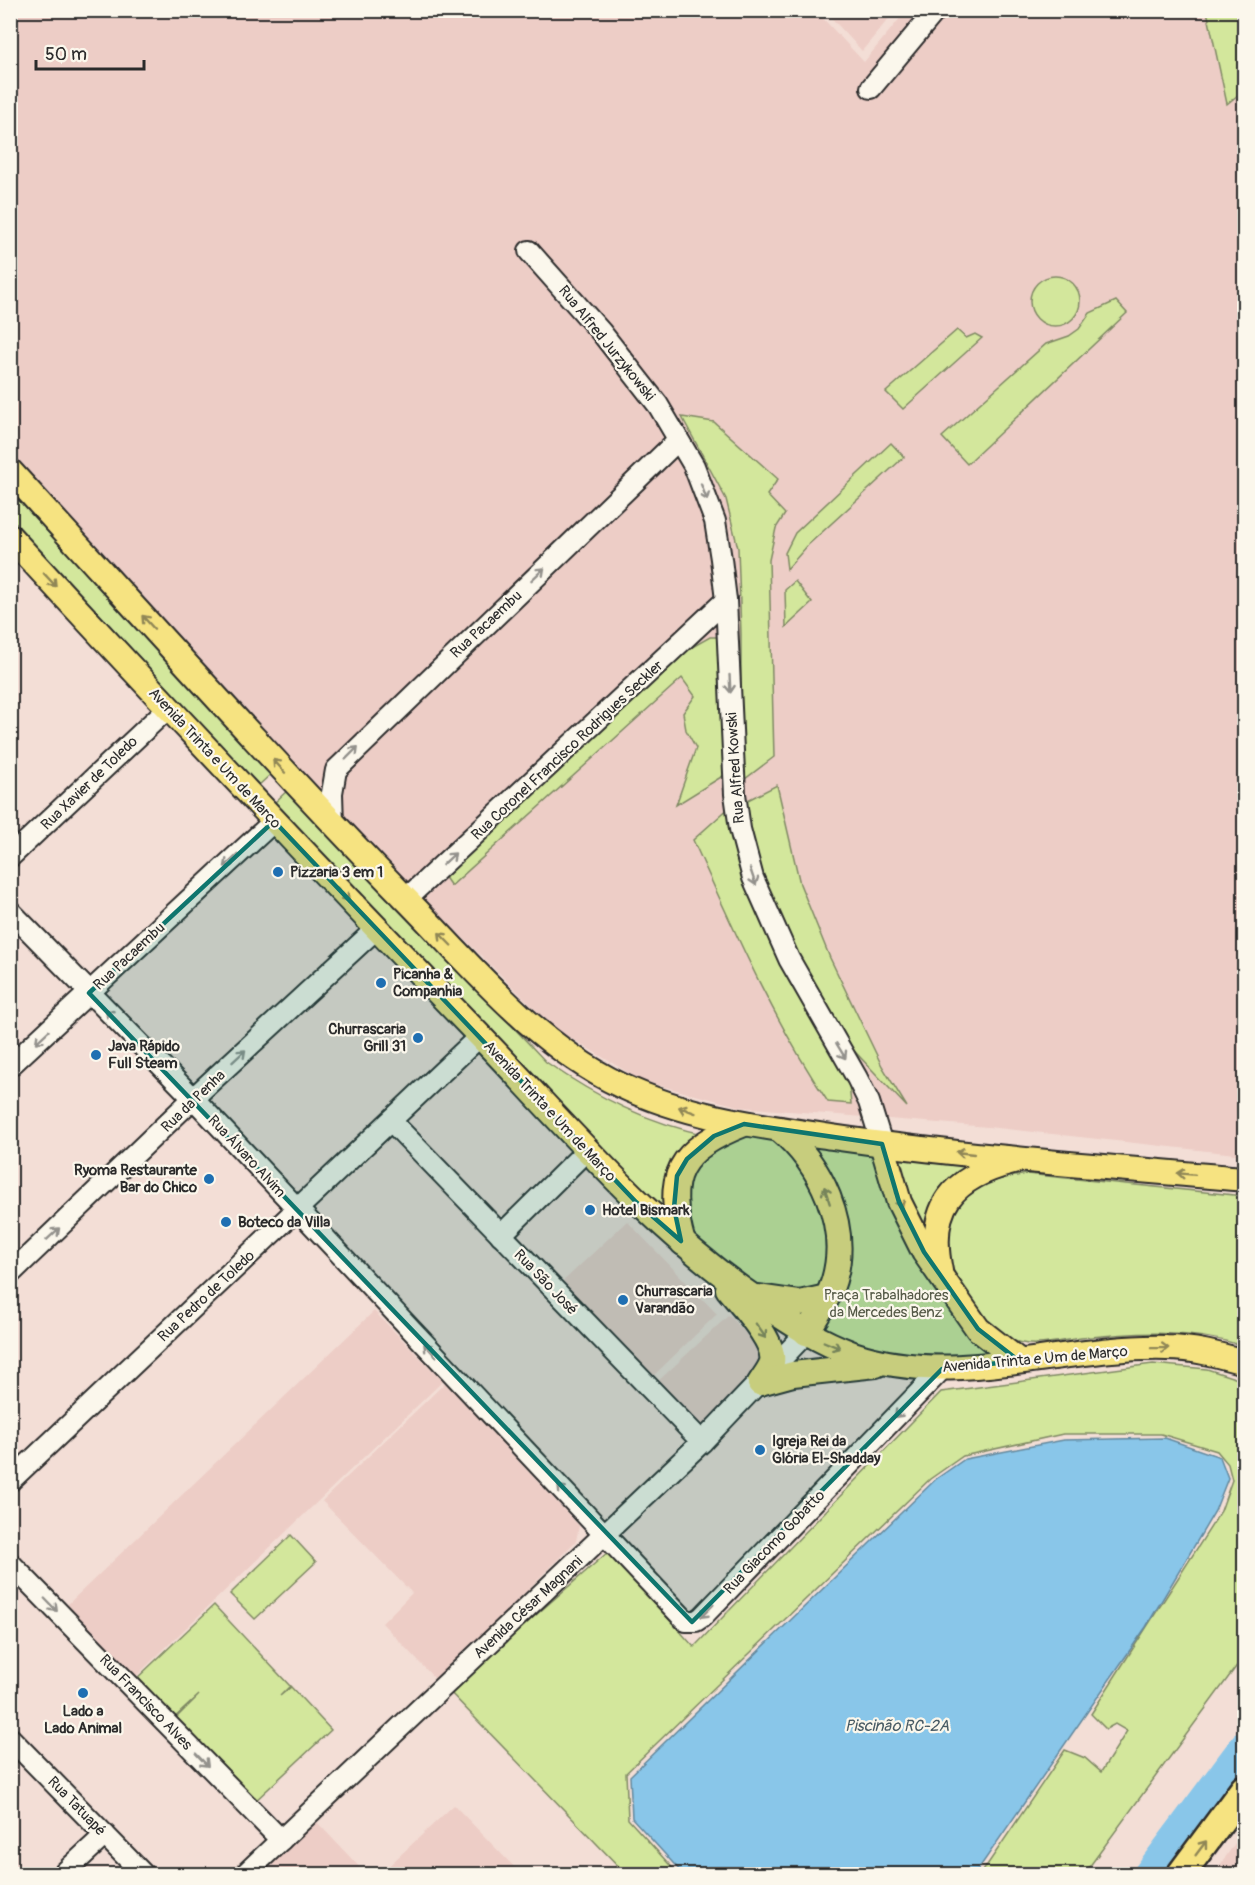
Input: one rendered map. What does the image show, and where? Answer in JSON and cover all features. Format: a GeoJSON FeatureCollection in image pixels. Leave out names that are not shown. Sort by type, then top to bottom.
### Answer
{"type":"FeatureCollection","features":[{"type":"Feature","properties":{"kind":"highway"},"geometry":{"type":"LineString","coordinates":[[1181,1875],[1245,1789]]}},
{"type":"Feature","properties":{"kind":"main road"},"geometry":{"type":"LineString","coordinates":[[10,471],[333,825],[499,997],[542,1036],[583,1064],[621,1085],[661,1101],[701,1115],[744,1124],[882,1144],[1245,1179]]}},
{"type":"Feature","properties":{"kind":"main road","name":"Avenida Trinta e Um de Março"},"geometry":{"type":"LineString","coordinates":[[10,537],[274,821],[636,1202],[712,1268],[749,1295],[806,1333],[855,1354],[889,1364],[942,1369],[1108,1350],[1167,1348],[1212,1353],[1245,1362]]}},
{"type":"Feature","properties":{"kind":"main road"},"geometry":{"type":"LineString","coordinates":[[683,1243],[674,1197],[681,1168],[705,1142],[744,1124]]}},
{"type":"Feature","properties":{"kind":"main road"},"geometry":{"type":"LineString","coordinates":[[779,1129],[813,1163],[828,1195],[838,1252],[834,1280],[806,1333]]}},
{"type":"Feature","properties":{"kind":"main road"},"geometry":{"type":"LineString","coordinates":[[882,1144],[899,1202],[910,1227],[942,1279],[978,1329],[1019,1361]]}},
{"type":"Feature","properties":{"kind":"main road"},"geometry":{"type":"LineString","coordinates":[[942,1279],[936,1241],[938,1226],[948,1200],[956,1188],[975,1174],[1023,1159]]}},
{"type":"Feature","properties":{"kind":"main road"},"geometry":{"type":"LineString","coordinates":[[712,1268],[759,1328],[770,1347],[772,1361],[760,1383]]}},
{"type":"Feature","properties":{"kind":"main road"},"geometry":{"type":"LineString","coordinates":[[749,1295],[800,1303],[827,1297]]}},
{"type":"Feature","properties":{"kind":"main road"},"geometry":{"type":"LineString","coordinates":[[760,1383],[800,1373],[889,1364]]}},
{"type":"Feature","properties":{"kind":"street"},"geometry":{"type":"LineString","coordinates":[[871,88],[936,10]]}},
{"type":"Feature","properties":{"kind":"street","name":"Rua Alfred Jurzykowski"},"geometry":{"type":"LineString","coordinates":[[529,250],[615,350],[658,405],[678,440]]}},
{"type":"Feature","properties":{"kind":"street","name":"Rua Alfred Kowski"},"geometry":{"type":"LineString","coordinates":[[678,440],[694,466],[715,521],[726,600],[735,794],[740,829],[753,878],[789,959],[861,1086],[882,1144]]}},
{"type":"Feature","properties":{"kind":"street","name":"Rua Pacaembu"},"geometry":{"type":"LineString","coordinates":[[333,825],[332,793],[336,770],[678,440]]}},
{"type":"Feature","properties":{"kind":"street","name":"Rua Coronel Francisco Rodrigues Seckler"},"geometry":{"type":"LineString","coordinates":[[406,899],[726,600]]}},
{"type":"Feature","properties":{"kind":"street","name":"Rua Xavier de Toledo"},"geometry":{"type":"LineString","coordinates":[[10,858],[168,708]]}},
{"type":"Feature","properties":{"kind":"street","name":"Rua Pacaembu"},"geometry":{"type":"LineString","coordinates":[[10,1066],[274,821]]}},
{"type":"Feature","properties":{"kind":"street","name":"Rua Álvaro Alvim"},"geometry":{"type":"LineString","coordinates":[[10,911],[194,1099],[605,1533]]}},
{"type":"Feature","properties":{"kind":"street","name":"Rua da Penha"},"geometry":{"type":"LineString","coordinates":[[10,1274],[376,929]]}},
{"type":"Feature","properties":{"kind":"street","name":"Rua Pedro de Toledo"},"geometry":{"type":"LineString","coordinates":[[10,1481],[480,1036]]}},
{"type":"Feature","properties":{"kind":"street","name":"Rua São José"},"geometry":{"type":"LineString","coordinates":[[390,1121],[702,1442]]}},
{"type":"Feature","properties":{"kind":"street"},"geometry":{"type":"LineString","coordinates":[[501,1235],[587,1150]]}},
{"type":"Feature","properties":{"kind":"street","name":"Avenida César Magnani"},"geometry":{"type":"LineString","coordinates":[[245,1875],[702,1442],[806,1333]]}},
{"type":"Feature","properties":{"kind":"street","name":"Rua Giacomo Gobatto"},"geometry":{"type":"LineString","coordinates":[[605,1533],[686,1621],[696,1621],[942,1369]]}},
{"type":"Feature","properties":{"kind":"street","name":"Rua Francisco Alves"},"geometry":{"type":"LineString","coordinates":[[10,1563],[281,1840]]}},
{"type":"Feature","properties":{"kind":"street","name":"Rua Tatuapé"},"geometry":{"type":"LineString","coordinates":[[10,1738],[143,1875]]}},
{"type":"Feature","properties":{"kind":"street"},"geometry":{"type":"LineString","coordinates":[[63,1875],[105,1835]]}},
{"type":"Feature","properties":{"kind":"highlighted area"},"geometry":{"type":"Polygon","coordinates":[[[274,821],[636,1202],[681,1241],[674,1208],[677,1176],[687,1159],[714,1136],[744,1124],[882,1144],[899,1202],[924,1252],[978,1329],[1019,1361],[942,1369],[692,1622],[89,993],[274,821]]]}},
{"type":"Feature","properties":{"kind":"shaded area"},"geometry":{"type":"Polygon","coordinates":[[[11,11],[816,11],[864,62],[906,11],[1244,11],[1244,1155],[988,1127],[741,1107],[642,1081],[554,1028],[340,816],[11,457],[11,11]]]}},
{"type":"Feature","properties":{"kind":"shaded area"},"geometry":{"type":"Polygon","coordinates":[[[825,11],[895,11],[862,51],[825,11]]]}},
{"type":"Feature","properties":{"kind":"shaded area","name":"Churrascaria Varandão"},"geometry":{"type":"Polygon","coordinates":[[[627,1221],[717,1314],[648,1381],[557,1287],[627,1221]]]}},
{"type":"Feature","properties":{"kind":"shaded area"},"geometry":{"type":"Polygon","coordinates":[[[374,1311],[443,1381],[132,1680],[64,1608],[374,1311]]]}},
{"type":"Feature","properties":{"kind":"shaded area"},"geometry":{"type":"Polygon","coordinates":[[[729,1315],[760,1349],[760,1368],[700,1432],[655,1384],[729,1315]]]}},
{"type":"Feature","properties":{"kind":"shaded area"},"geometry":{"type":"Polygon","coordinates":[[[445,1383],[579,1526],[576,1541],[437,1681],[382,1623],[412,1593],[322,1501],[445,1383]]]}},
{"type":"Feature","properties":{"kind":"shaded area"},"geometry":{"type":"Polygon","coordinates":[[[454,1805],[521,1874],[380,1874],[454,1805]]]}},
{"type":"Feature","properties":{"kind":"shaded area"},"geometry":{"type":"Polygon","coordinates":[[[315,1820],[366,1874],[256,1874],[315,1820]]]}},
{"type":"Feature","properties":{"kind":"shaded area"},"geometry":{"type":"Polygon","coordinates":[[[1244,1830],[1244,1874],[1214,1874],[1244,1830]]]}},
{"type":"Feature","properties":{"kind":"green space"},"geometry":{"type":"Polygon","coordinates":[[[1207,11],[1244,11],[1244,90],[1227,104],[1207,11]]]}},
{"type":"Feature","properties":{"kind":"green space"},"geometry":{"type":"Polygon","coordinates":[[[1050,276],[1060,276],[1073,283],[1080,296],[1080,306],[1073,319],[1060,326],[1050,326],[1041,322],[1034,315],[1030,306],[1030,296],[1034,287],[1041,280],[1050,276]]]}},
{"type":"Feature","properties":{"kind":"green space"},"geometry":{"type":"Polygon","coordinates":[[[1116,301],[1127,313],[967,464],[942,437],[1046,344],[1069,336],[1079,329],[1090,313],[1116,301]]]}},
{"type":"Feature","properties":{"kind":"green space"},"geometry":{"type":"Polygon","coordinates":[[[957,330],[966,338],[975,334],[982,338],[903,409],[886,392],[957,330]]]}},
{"type":"Feature","properties":{"kind":"green space"},"geometry":{"type":"Polygon","coordinates":[[[682,417],[714,422],[778,479],[767,495],[785,514],[776,528],[769,560],[774,757],[741,782],[741,634],[738,548],[726,499],[682,417]]]}},
{"type":"Feature","properties":{"kind":"green space"},"geometry":{"type":"Polygon","coordinates":[[[891,443],[904,457],[808,545],[787,569],[785,553],[795,533],[891,443]]]}},
{"type":"Feature","properties":{"kind":"green space"},"geometry":{"type":"Polygon","coordinates":[[[11,492],[271,774],[258,786],[11,518],[11,492]]]}},
{"type":"Feature","properties":{"kind":"green space"},"geometry":{"type":"Polygon","coordinates":[[[795,581],[812,603],[786,627],[785,590],[795,581]]]}},
{"type":"Feature","properties":{"kind":"green space"},"geometry":{"type":"Polygon","coordinates":[[[710,637],[721,637],[726,774],[676,805],[696,748],[686,730],[683,713],[695,696],[682,678],[451,886],[442,873],[678,655],[710,637]]]}},
{"type":"Feature","properties":{"kind":"green space"},"geometry":{"type":"Polygon","coordinates":[[[777,785],[800,884],[830,958],[882,1066],[907,1107],[843,1039],[788,939],[758,875],[744,802],[777,785]]]}},
{"type":"Feature","properties":{"kind":"green space"},"geometry":{"type":"Polygon","coordinates":[[[289,789],[546,1062],[624,1108],[687,1131],[710,1136],[698,1144],[673,1223],[647,1201],[274,803],[289,789]]]}},
{"type":"Feature","properties":{"kind":"green space"},"geometry":{"type":"Polygon","coordinates":[[[731,806],[783,961],[849,1084],[851,1104],[828,1102],[808,1071],[755,974],[693,840],[731,806]]]}},
{"type":"Feature","properties":{"kind":"green space","name":"Praça Trabalhadores da Mercedes Benz"},"geometry":{"type":"Polygon","coordinates":[[[749,1133],[774,1138],[804,1159],[829,1231],[827,1272],[815,1295],[754,1289],[687,1236],[682,1194],[698,1158],[749,1133]]]}},
{"type":"Feature","properties":{"kind":"green space","name":"Praça Trabalhadores da Mercedes Benz"},"geometry":{"type":"Polygon","coordinates":[[[794,1135],[880,1149],[894,1199],[1002,1358],[906,1358],[814,1331],[845,1252],[794,1135]]]}},
{"type":"Feature","properties":{"kind":"green space","name":"Praça Trabalhadores da Mercedes Benz"},"geometry":{"type":"Polygon","coordinates":[[[889,1151],[997,1160],[977,1169],[933,1249],[889,1151]]]}},
{"type":"Feature","properties":{"kind":"green space","name":"Praça Trabalhadores da Mercedes Benz"},"geometry":{"type":"Polygon","coordinates":[[[1027,1174],[1244,1196],[1244,1346],[1204,1337],[1163,1333],[1102,1336],[1029,1344],[1011,1340],[991,1327],[975,1309],[953,1269],[947,1243],[949,1225],[955,1208],[969,1193],[997,1180],[1027,1174]]]}},
{"type":"Feature","properties":{"kind":"green space"},"geometry":{"type":"Polygon","coordinates":[[[1153,1364],[1207,1369],[1244,1381],[1244,1656],[1084,1874],[981,1874],[1065,1750],[1085,1758],[1101,1772],[1127,1731],[1115,1724],[1106,1729],[1091,1714],[1221,1511],[1232,1480],[1228,1464],[1217,1451],[1161,1434],[1063,1434],[963,1456],[930,1479],[626,1773],[628,1819],[678,1874],[626,1874],[449,1691],[608,1552],[694,1647],[941,1392],[1153,1364]]]}},
{"type":"Feature","properties":{"kind":"green space"},"geometry":{"type":"Polygon","coordinates":[[[291,1535],[316,1562],[255,1619],[230,1594],[291,1535]]]}},
{"type":"Feature","properties":{"kind":"green space"},"geometry":{"type":"Polygon","coordinates":[[[214,1605],[290,1686],[280,1696],[291,1687],[331,1730],[252,1804],[173,1721],[199,1695],[172,1720],[135,1680],[214,1605]]]}},
{"type":"Feature","properties":{"kind":"water","name":"Piscinão RC-2A"},"geometry":{"type":"Polygon","coordinates":[[[1165,1438],[1220,1457],[1228,1478],[1215,1511],[1146,1627],[975,1874],[683,1874],[632,1818],[630,1776],[936,1479],[965,1459],[1064,1440],[1165,1438]]]}},
{"type":"Feature","properties":{"kind":"waterway"},"geometry":{"type":"LineString","coordinates":[[1146,1874],[1244,1743]]}},
{"type":"Feature","properties":{"kind":"place","name":"Pizzaria 3 em 1"},"geometry":{"type":"Point","coordinates":[278,872]}},
{"type":"Feature","properties":{"kind":"place","name":"Picanha & Companhia"},"geometry":{"type":"Point","coordinates":[381,983]}},
{"type":"Feature","properties":{"kind":"place","name":"Churrascaria Grill 31"},"geometry":{"type":"Point","coordinates":[418,1038]}},
{"type":"Feature","properties":{"kind":"place","name":"Java Rápido Full Steam"},"geometry":{"type":"Point","coordinates":[96,1055]}},
{"type":"Feature","properties":{"kind":"place","name":"Ryoma Restaurante Bar do Chico"},"geometry":{"type":"Point","coordinates":[209,1179]}},
{"type":"Feature","properties":{"kind":"place","name":"Hotel Bismark"},"geometry":{"type":"Point","coordinates":[590,1210]}},
{"type":"Feature","properties":{"kind":"place","name":"Boteco da Villa"},"geometry":{"type":"Point","coordinates":[226,1222]}},
{"type":"Feature","properties":{"kind":"place","name":"Churrascaria Varandão"},"geometry":{"type":"Point","coordinates":[623,1300]}},
{"type":"Feature","properties":{"kind":"place","name":"Igreja Rei da Glória El-Shadday"},"geometry":{"type":"Point","coordinates":[760,1450]}},
{"type":"Feature","properties":{"kind":"place","name":"Lado a Lado Animal"},"geometry":{"type":"Point","coordinates":[83,1693]}}]}
